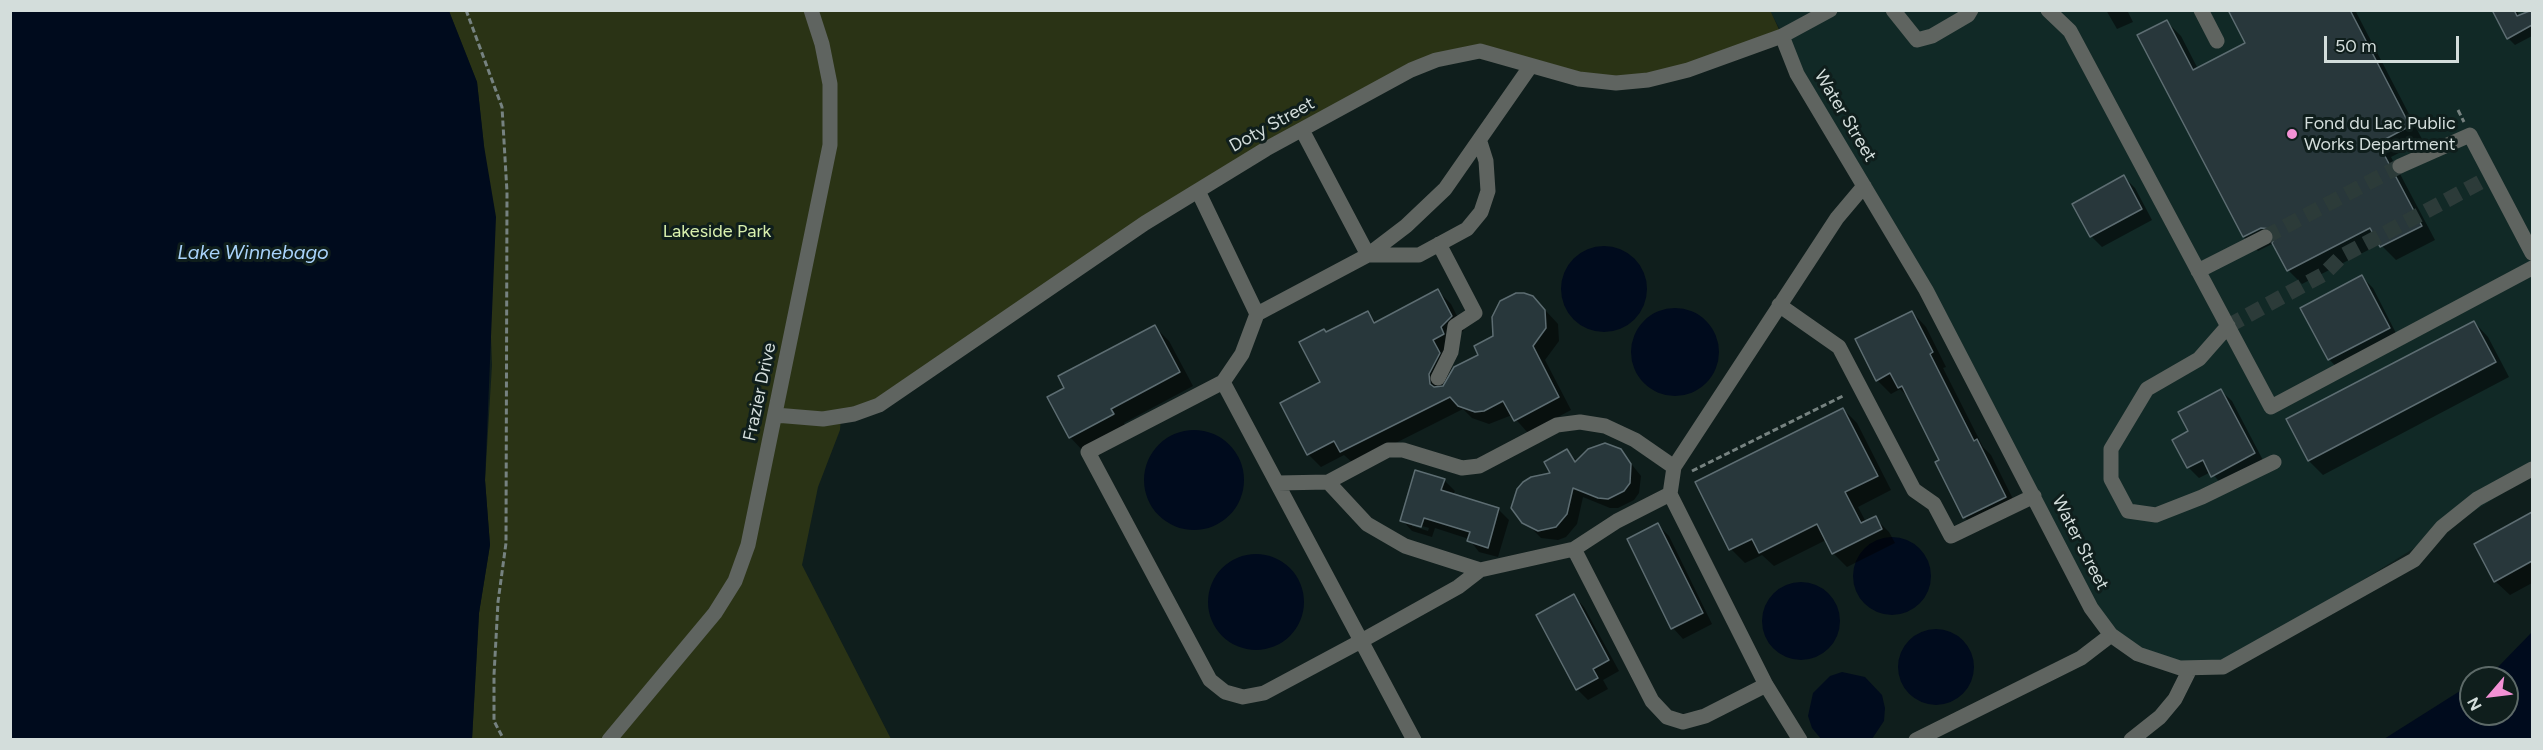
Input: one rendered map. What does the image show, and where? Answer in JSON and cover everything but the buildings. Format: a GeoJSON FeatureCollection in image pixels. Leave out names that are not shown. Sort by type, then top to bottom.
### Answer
{"type":"FeatureCollection","features":[{"type":"Feature","properties":{"kind":"street","name":"Frazier Drive"},"geometry":{"type":"LineString","coordinates":[[609,740],[715,613],[735,580],[748,544],[830,145],[830,84],[822,44],[811,10]]}},
{"type":"Feature","properties":{"kind":"street","name":"Doty Street"},"geometry":{"type":"LineString","coordinates":[[775,415],[823,419],[854,414],[879,405],[1092,257],[1198,191],[1411,70],[1436,60],[1480,51],[1579,79],[1616,83],[1648,80],[1688,70],[1782,36],[1830,10]]}},
{"type":"Feature","properties":{"kind":"street"},"geometry":{"type":"LineString","coordinates":[[1893,10],[1917,40],[1932,36],[1968,15],[1971,10]]}},
{"type":"Feature","properties":{"kind":"street"},"geometry":{"type":"LineString","coordinates":[[2048,10],[2070,31],[2271,407],[2532,268]]}},
{"type":"Feature","properties":{"kind":"street"},"geometry":{"type":"LineString","coordinates":[[2201,10],[2217,40]]}},
{"type":"Feature","properties":{"kind":"street","name":"Water Street"},"geometry":{"type":"LineString","coordinates":[[1782,36],[1797,74],[1926,290],[2091,608],[2111,634],[2128,649],[2153,662],[2190,669],[2223,667],[2414,560],[2442,528],[2477,499],[2532,469]]}},
{"type":"Feature","properties":{"kind":"street"},"geometry":{"type":"LineString","coordinates":[[1530,67],[1480,142],[1445,189],[1406,226],[1368,255],[1257,314],[1242,354],[1223,382],[1088,452],[1210,680],[1226,692],[1243,697],[1264,693],[1458,588],[1480,570],[1574,549],[1672,481],[1779,304],[1837,218],[1864,186]]}},
{"type":"Feature","properties":{"kind":"street"},"geometry":{"type":"LineString","coordinates":[[1302,130],[1368,255]]}},
{"type":"Feature","properties":{"kind":"street"},"geometry":{"type":"LineString","coordinates":[[2400,166],[2470,135],[2532,253]]}},
{"type":"Feature","properties":{"kind":"street"},"geometry":{"type":"LineString","coordinates":[[1368,255],[1419,255],[1467,229],[1481,212],[1488,191],[1486,161],[1480,142]]}},
{"type":"Feature","properties":{"kind":"street"},"geometry":{"type":"LineString","coordinates":[[1198,191],[1257,314]]}},
{"type":"Feature","properties":{"kind":"street"},"geometry":{"type":"LineString","coordinates":[[2198,271],[2265,237]]}},
{"type":"Feature","properties":{"kind":"street"},"geometry":{"type":"LineString","coordinates":[[1438,378],[1451,352],[1455,326],[1475,313],[1439,244]]}},
{"type":"Feature","properties":{"kind":"street"},"geometry":{"type":"LineString","coordinates":[[1779,304],[1839,347],[1914,490],[1935,504],[1952,536],[2034,496]]}},
{"type":"Feature","properties":{"kind":"street"},"geometry":{"type":"LineString","coordinates":[[2228,326],[2199,359],[2147,389],[2111,449],[2111,479],[2128,511],[2156,514],[2202,497],[2274,462]]}},
{"type":"Feature","properties":{"kind":"street"},"geometry":{"type":"LineString","coordinates":[[1223,382],[1363,640],[1414,740]]}},
{"type":"Feature","properties":{"kind":"street"},"geometry":{"type":"LineString","coordinates":[[1278,483],[1328,482],[1388,450],[1403,450],[1462,468],[1479,466],[1557,425],[1580,422],[1605,426],[1635,440],[1672,481],[1766,685],[1800,740]]}},
{"type":"Feature","properties":{"kind":"street"},"geometry":{"type":"LineString","coordinates":[[1328,482],[1367,524],[1406,546],[1480,570]]}},
{"type":"Feature","properties":{"kind":"street"},"geometry":{"type":"LineString","coordinates":[[1574,549],[1652,700],[1667,717],[1683,723],[1766,685]]}},
{"type":"Feature","properties":{"kind":"street"},"geometry":{"type":"LineString","coordinates":[[1916,740],[2081,658],[2111,634]]}},
{"type":"Feature","properties":{"kind":"street"},"geometry":{"type":"LineString","coordinates":[[2131,740],[2160,717],[2175,699],[2190,669]]}},
{"type":"Feature","properties":{"kind":"path"},"geometry":{"type":"LineString","coordinates":[[466,10],[502,107],[507,192],[506,543],[498,602],[494,675],[494,721],[504,740]]}},
{"type":"Feature","properties":{"kind":"path"},"geometry":{"type":"LineString","coordinates":[[1672,481],[1860,387]]}},
{"type":"Feature","properties":{"kind":"shaded area"},"geometry":{"type":"Polygon","coordinates":[[[1770,11],[2532,11],[2532,475],[2223,667],[2180,668],[2108,631],[1770,11]]]}},
{"type":"Feature","properties":{"kind":"green space","name":"Lakeside Park"},"geometry":{"type":"Polygon","coordinates":[[[1770,10],[1782,36],[1688,70],[1616,83],[1458,55],[1266,149],[900,391],[841,416],[840,430],[818,487],[802,565],[891,739],[472,740],[479,613],[490,545],[485,480],[492,365],[484,146],[477,82],[449,11],[1770,10]]]}},
{"type":"Feature","properties":{"kind":"water","name":"Lake Winnebago"},"geometry":{"type":"Polygon","coordinates":[[[10,11],[449,11],[477,82],[484,146],[496,217],[485,480],[490,545],[479,613],[472,739],[11,739],[10,11]]]}},
{"type":"Feature","properties":{"kind":"water"},"geometry":{"type":"Polygon","coordinates":[[[1604,246],[1621,249],[1635,258],[1644,272],[1647,289],[1644,306],[1635,320],[1621,329],[1604,332],[1587,329],[1573,320],[1564,306],[1561,289],[1564,272],[1573,258],[1587,249],[1604,246]]]}},
{"type":"Feature","properties":{"kind":"water"},"geometry":{"type":"Polygon","coordinates":[[[1675,308],[1700,315],[1712,327],[1719,352],[1712,377],[1700,389],[1675,396],[1650,389],[1638,377],[1631,352],[1638,327],[1650,315],[1675,308]]]}},
{"type":"Feature","properties":{"kind":"water"},"geometry":{"type":"Polygon","coordinates":[[[1194,430],[1213,434],[1229,445],[1240,461],[1244,480],[1240,499],[1229,515],[1213,526],[1194,530],[1175,526],[1159,515],[1148,499],[1144,480],[1148,461],[1159,445],[1175,434],[1194,430]]]}},
{"type":"Feature","properties":{"kind":"water"},"geometry":{"type":"Polygon","coordinates":[[[1892,537],[1907,540],[1924,554],[1931,576],[1928,591],[1914,608],[1892,615],[1877,612],[1860,598],[1853,576],[1856,561],[1870,544],[1892,537]]]}},
{"type":"Feature","properties":{"kind":"water"},"geometry":{"type":"Polygon","coordinates":[[[1256,554],[1274,558],[1290,568],[1300,584],[1304,602],[1300,620],[1290,636],[1274,646],[1256,650],[1238,646],[1222,636],[1212,620],[1208,602],[1212,584],[1222,568],[1238,558],[1256,554]]]}},
{"type":"Feature","properties":{"kind":"water"},"geometry":{"type":"Polygon","coordinates":[[[1801,582],[1816,585],[1829,593],[1837,606],[1840,621],[1837,636],[1829,649],[1816,657],[1801,660],[1786,657],[1773,649],[1765,636],[1762,621],[1765,606],[1773,593],[1786,585],[1801,582]]]}},
{"type":"Feature","properties":{"kind":"water"},"geometry":{"type":"Polygon","coordinates":[[[1944,629],[1957,635],[1968,646],[1974,659],[1972,682],[1957,699],[1944,705],[1928,705],[1915,699],[1900,682],[1898,659],[1904,646],[1921,631],[1944,629]]]}},
{"type":"Feature","properties":{"kind":"water"},"geometry":{"type":"Polygon","coordinates":[[[2532,632],[2532,739],[2384,739],[2459,692],[2459,726],[2519,726],[2519,666],[2499,666],[2532,632]]]}},
{"type":"Feature","properties":{"kind":"water"},"geometry":{"type":"Polygon","coordinates":[[[1842,672],[1865,677],[1882,695],[1885,708],[1884,721],[1872,739],[1821,739],[1812,728],[1808,716],[1813,693],[1830,676],[1842,672]]]}},
{"type":"Feature","properties":{"kind":"tunnel"},"geometry":{"type":"LineString","coordinates":[[2265,237],[2400,166]]}},
{"type":"Feature","properties":{"kind":"tunnel"},"geometry":{"type":"LineString","coordinates":[[2228,326],[2324,274],[2342,256],[2492,176]]}},
{"type":"Feature","properties":{"kind":"place","name":"Fond du Lac Public Works Department"},"geometry":{"type":"Point","coordinates":[2292,134]}}]}
